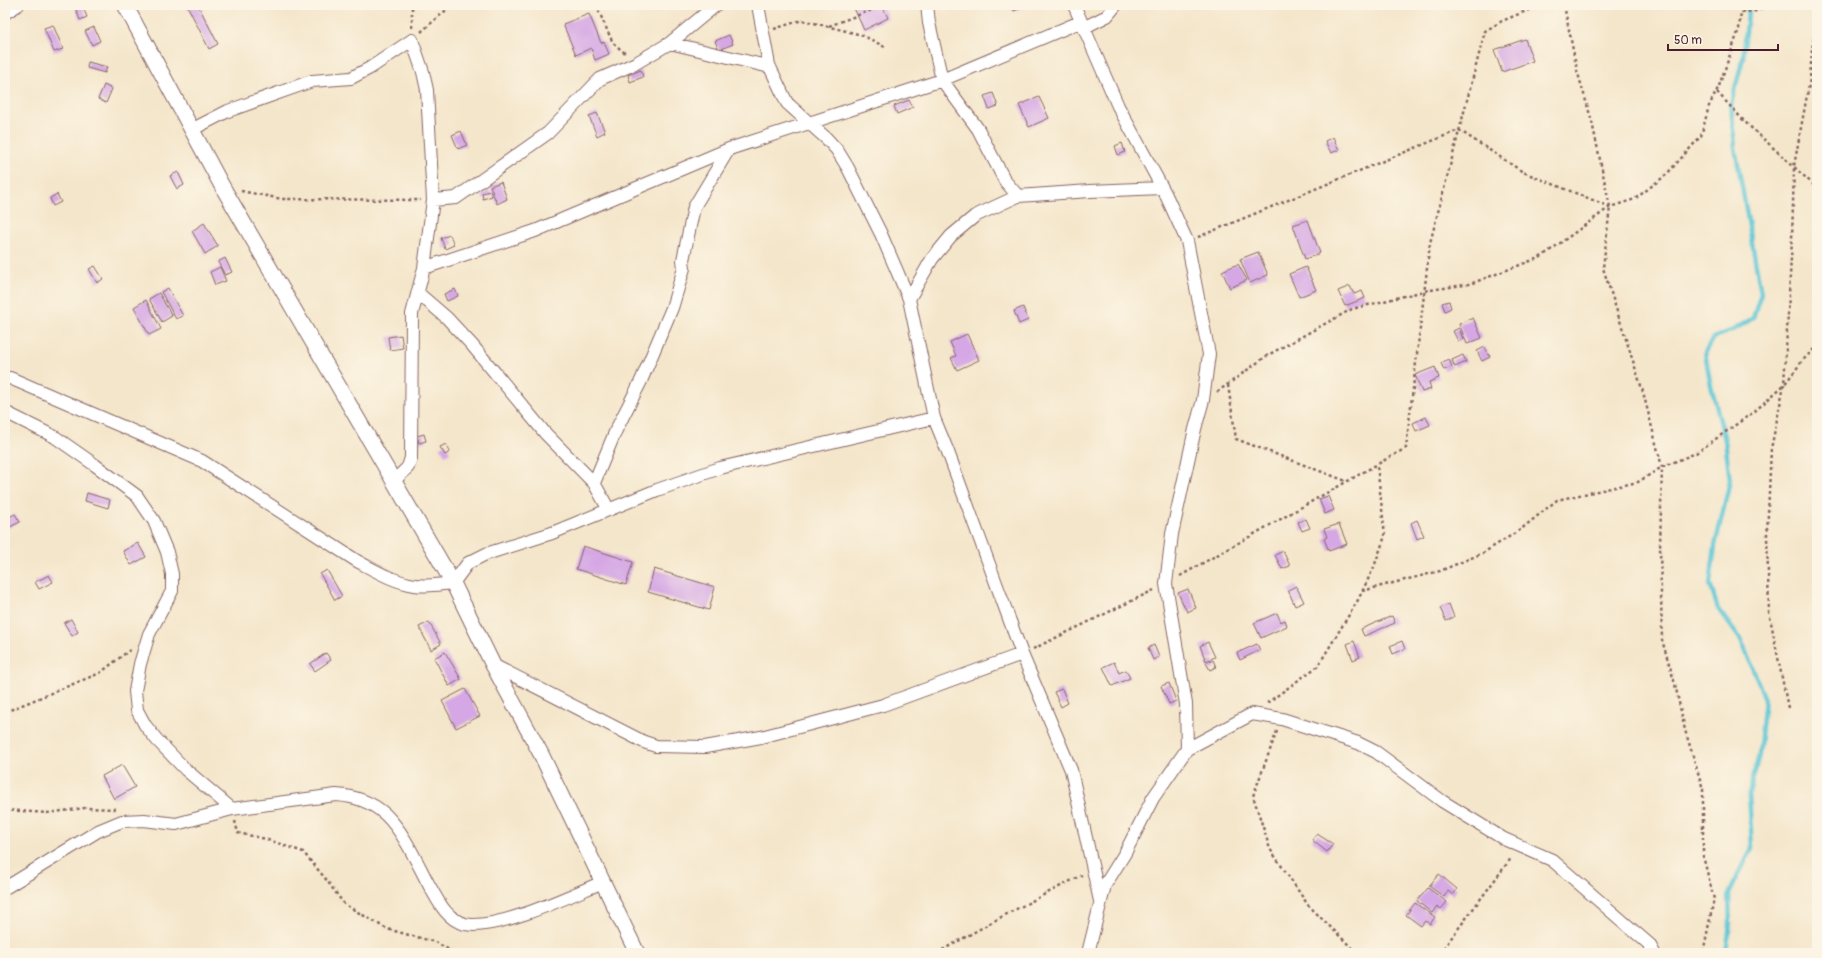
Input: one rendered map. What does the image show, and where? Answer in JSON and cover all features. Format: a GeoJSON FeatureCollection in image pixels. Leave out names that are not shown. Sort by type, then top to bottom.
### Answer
{"type":"FeatureCollection","features":[{"type":"Feature","properties":{"kind":"street"},"geometry":{"type":"LineString","coordinates":[[5,13],[18,5]]}},
{"type":"Feature","properties":{"kind":"street"},"geometry":{"type":"LineString","coordinates":[[125,5],[222,186],[453,583],[493,665],[541,754],[637,953]]}},
{"type":"Feature","properties":{"kind":"street"},"geometry":{"type":"LineString","coordinates":[[434,200],[456,198],[466,192],[548,133],[600,79],[636,63],[670,43],[716,5]]}},
{"type":"Feature","properties":{"kind":"street"},"geometry":{"type":"LineString","coordinates":[[758,5],[770,68],[787,103],[837,150],[882,234],[908,299],[934,418],[948,452],[1022,654],[1071,770],[1101,903]]}},
{"type":"Feature","properties":{"kind":"street"},"geometry":{"type":"LineString","coordinates":[[926,5],[942,80],[978,129],[1005,181],[1018,196]]}},
{"type":"Feature","properties":{"kind":"street"},"geometry":{"type":"LineString","coordinates":[[1074,5],[1081,25],[1118,106],[1162,188],[1187,241],[1209,354],[1202,400],[1172,534],[1166,584],[1186,704],[1187,749]]}},
{"type":"Feature","properties":{"kind":"street"},"geometry":{"type":"LineString","coordinates":[[424,268],[535,231],[730,148],[942,80],[1107,16],[1116,5]]}},
{"type":"Feature","properties":{"kind":"street"},"geometry":{"type":"LineString","coordinates":[[191,130],[228,111],[312,81],[351,78],[370,68],[412,40],[423,72],[427,90],[434,200],[424,268],[412,314],[411,458],[408,467],[394,481]]}},
{"type":"Feature","properties":{"kind":"street"},"geometry":{"type":"LineString","coordinates":[[670,43],[770,68]]}},
{"type":"Feature","properties":{"kind":"street"},"geometry":{"type":"LineString","coordinates":[[594,483],[616,430],[641,381],[672,308],[684,268],[682,260],[694,208],[730,148]]}},
{"type":"Feature","properties":{"kind":"street"},"geometry":{"type":"LineString","coordinates":[[908,299],[932,259],[951,236],[975,216],[1018,196],[1075,191],[1162,188]]}},
{"type":"Feature","properties":{"kind":"street"},"geometry":{"type":"LineString","coordinates":[[418,293],[447,318],[472,345],[544,433],[594,483],[609,510]]}},
{"type":"Feature","properties":{"kind":"street"},"geometry":{"type":"LineString","coordinates":[[7,376],[202,461],[357,561],[383,575],[400,582],[417,586],[453,583],[468,563],[486,554],[552,533],[657,490],[720,468],[934,418]]}},
{"type":"Feature","properties":{"kind":"street"},"geometry":{"type":"LineString","coordinates":[[5,412],[55,437],[95,465],[137,496],[154,521],[167,552],[172,574],[172,591],[150,634],[140,664],[135,691],[137,710],[145,725],[186,770],[232,809]]}},
{"type":"Feature","properties":{"kind":"street"},"geometry":{"type":"LineString","coordinates":[[493,665],[644,742],[656,746],[705,747],[760,738],[883,705],[1022,654]]}},
{"type":"Feature","properties":{"kind":"street"},"geometry":{"type":"LineString","coordinates":[[1088,953],[1105,885],[1125,853],[1154,798],[1187,749],[1252,714],[1282,719],[1358,743],[1376,752],[1442,801],[1520,847],[1552,860],[1649,944],[1654,953]]}},
{"type":"Feature","properties":{"kind":"street"},"geometry":{"type":"LineString","coordinates":[[5,888],[98,831],[122,821],[144,820],[176,824],[232,809],[336,795],[364,800],[386,815],[407,844],[440,906],[449,916],[460,924],[488,924],[527,912],[603,882]]}},
{"type":"Feature","properties":{"kind":"path"},"geometry":{"type":"LineString","coordinates":[[412,5],[412,40]]}},
{"type":"Feature","properties":{"kind":"path"},"geometry":{"type":"LineString","coordinates":[[412,40],[452,5]]}},
{"type":"Feature","properties":{"kind":"path"},"geometry":{"type":"LineString","coordinates":[[596,5],[613,43],[636,63]]}},
{"type":"Feature","properties":{"kind":"path"},"geometry":{"type":"LineString","coordinates":[[828,26],[886,5]]}},
{"type":"Feature","properties":{"kind":"path"},"geometry":{"type":"LineString","coordinates":[[1022,654],[1166,584],[1406,448],[1430,243],[1485,31],[1502,21],[1531,9],[1533,5]]}},
{"type":"Feature","properties":{"kind":"path"},"geometry":{"type":"LineString","coordinates":[[1564,5],[1577,70],[1592,122],[1610,207],[1603,268],[1643,392],[1662,467],[1660,547],[1662,640],[1675,684],[1685,730],[1703,789],[1703,856],[1714,899],[1703,953]]}},
{"type":"Feature","properties":{"kind":"path"},"geometry":{"type":"LineString","coordinates":[[1202,400],[1228,385],[1268,355],[1352,309],[1424,291],[1470,284],[1540,257],[1610,207],[1635,199],[1666,175],[1701,136],[1709,106],[1719,86],[1739,29],[1741,12],[1758,11],[1766,5]]}},
{"type":"Feature","properties":{"kind":"path"},"geometry":{"type":"LineString","coordinates":[[1788,708],[1769,612],[1767,535],[1772,449],[1784,384],[1792,240],[1794,166],[1810,79],[1812,50],[1817,19]]}},
{"type":"Feature","properties":{"kind":"path"},"geometry":{"type":"LineString","coordinates":[[764,32],[802,20],[862,35],[885,47]]}},
{"type":"Feature","properties":{"kind":"path"},"geometry":{"type":"LineString","coordinates":[[1717,92],[1744,122],[1817,188]]}},
{"type":"Feature","properties":{"kind":"path"},"geometry":{"type":"LineString","coordinates":[[1459,130],[1523,172],[1610,207]]}},
{"type":"Feature","properties":{"kind":"path"},"geometry":{"type":"LineString","coordinates":[[1187,241],[1459,130]]}},
{"type":"Feature","properties":{"kind":"path"},"geometry":{"type":"LineString","coordinates":[[222,186],[282,199],[434,200]]}},
{"type":"Feature","properties":{"kind":"path"},"geometry":{"type":"LineString","coordinates":[[1362,592],[1440,571],[1483,553],[1520,530],[1557,500],[1638,482],[1662,467],[1696,452],[1755,411],[1784,384],[1803,360],[1817,346]]}},
{"type":"Feature","properties":{"kind":"path"},"geometry":{"type":"LineString","coordinates":[[1228,385],[1236,440],[1347,481]]}},
{"type":"Feature","properties":{"kind":"path"},"geometry":{"type":"LineString","coordinates":[[1252,714],[1318,666],[1362,592],[1374,567],[1384,536],[1377,465]]}},
{"type":"Feature","properties":{"kind":"path"},"geometry":{"type":"LineString","coordinates":[[5,712],[100,673],[150,634]]}},
{"type":"Feature","properties":{"kind":"path"},"geometry":{"type":"LineString","coordinates":[[1282,719],[1253,796],[1270,849],[1308,905],[1357,953]]}},
{"type":"Feature","properties":{"kind":"path"},"geometry":{"type":"LineString","coordinates":[[5,810],[47,813],[85,808],[120,809]]}},
{"type":"Feature","properties":{"kind":"path"},"geometry":{"type":"LineString","coordinates":[[232,809],[238,833],[266,839],[303,852],[344,904],[387,929],[435,942],[455,953]]}},
{"type":"Feature","properties":{"kind":"path"},"geometry":{"type":"LineString","coordinates":[[1440,953],[1520,847]]}},
{"type":"Feature","properties":{"kind":"path"},"geometry":{"type":"LineString","coordinates":[[937,953],[1003,916],[1093,869]]}},
{"type":"Feature","properties":{"kind":"building"},"geometry":{"type":"Polygon","coordinates":[[[74,5],[82,5],[87,17],[80,20],[74,5]]]}},
{"type":"Feature","properties":{"kind":"building"},"geometry":{"type":"Polygon","coordinates":[[[187,5],[198,5],[218,44],[209,49],[187,5]]]}},
{"type":"Feature","properties":{"kind":"building"},"geometry":{"type":"Polygon","coordinates":[[[882,5],[888,18],[864,30],[853,6],[882,5]]]}},
{"type":"Feature","properties":{"kind":"building"},"geometry":{"type":"Polygon","coordinates":[[[1011,5],[1022,5],[1023,7],[1014,11],[1011,5]]]}},
{"type":"Feature","properties":{"kind":"building"},"geometry":{"type":"Polygon","coordinates":[[[589,14],[601,43],[604,42],[609,54],[595,60],[591,48],[576,55],[563,24],[589,14]]]}},
{"type":"Feature","properties":{"kind":"building"},"geometry":{"type":"Polygon","coordinates":[[[53,25],[63,49],[54,52],[44,28],[53,25]]]}},
{"type":"Feature","properties":{"kind":"building"},"geometry":{"type":"Polygon","coordinates":[[[94,27],[100,41],[92,45],[85,31],[94,27]]]}},
{"type":"Feature","properties":{"kind":"building"},"geometry":{"type":"Polygon","coordinates":[[[729,35],[733,44],[719,50],[715,41],[729,35]]]}},
{"type":"Feature","properties":{"kind":"building"},"geometry":{"type":"Polygon","coordinates":[[[1525,39],[1533,61],[1502,72],[1494,50],[1525,39]]]}},
{"type":"Feature","properties":{"kind":"building"},"geometry":{"type":"Polygon","coordinates":[[[88,62],[107,67],[105,73],[87,68],[88,62]]]}},
{"type":"Feature","properties":{"kind":"building"},"geometry":{"type":"Polygon","coordinates":[[[641,70],[643,77],[630,82],[628,75],[641,70]]]}},
{"type":"Feature","properties":{"kind":"building"},"geometry":{"type":"Polygon","coordinates":[[[104,85],[112,89],[106,103],[98,99],[104,85]]]}},
{"type":"Feature","properties":{"kind":"building"},"geometry":{"type":"Polygon","coordinates":[[[993,93],[998,106],[989,109],[984,96],[993,93]]]}},
{"type":"Feature","properties":{"kind":"building"},"geometry":{"type":"Polygon","coordinates":[[[1039,97],[1049,118],[1029,127],[1019,105],[1039,97]]]}},
{"type":"Feature","properties":{"kind":"building"},"geometry":{"type":"Polygon","coordinates":[[[909,100],[913,107],[897,114],[894,106],[909,100]]]}},
{"type":"Feature","properties":{"kind":"building"},"geometry":{"type":"Polygon","coordinates":[[[597,113],[605,132],[597,136],[589,116],[597,113]]]}},
{"type":"Feature","properties":{"kind":"building"},"geometry":{"type":"Polygon","coordinates":[[[461,131],[467,145],[458,149],[452,135],[461,131]]]}},
{"type":"Feature","properties":{"kind":"building"},"geometry":{"type":"Polygon","coordinates":[[[1333,137],[1339,150],[1331,153],[1325,141],[1333,137]]]}},
{"type":"Feature","properties":{"kind":"building"},"geometry":{"type":"Polygon","coordinates":[[[1122,143],[1125,152],[1118,155],[1115,146],[1122,143]]]}},
{"type":"Feature","properties":{"kind":"building"},"geometry":{"type":"Polygon","coordinates":[[[178,172],[184,185],[177,189],[170,176],[178,172]]]}},
{"type":"Feature","properties":{"kind":"building"},"geometry":{"type":"Polygon","coordinates":[[[501,182],[507,199],[497,204],[490,186],[501,182]]]}},
{"type":"Feature","properties":{"kind":"building"},"geometry":{"type":"Polygon","coordinates":[[[490,191],[492,196],[483,199],[482,193],[490,191]]]}},
{"type":"Feature","properties":{"kind":"building"},"geometry":{"type":"Polygon","coordinates":[[[57,194],[61,202],[53,206],[50,198],[57,194]]]}},
{"type":"Feature","properties":{"kind":"building"},"geometry":{"type":"Polygon","coordinates":[[[1308,220],[1320,253],[1305,259],[1293,225],[1308,220]]]}},
{"type":"Feature","properties":{"kind":"building"},"geometry":{"type":"Polygon","coordinates":[[[204,223],[218,246],[205,254],[192,231],[204,223]]]}},
{"type":"Feature","properties":{"kind":"building"},"geometry":{"type":"Polygon","coordinates":[[[450,235],[454,245],[445,249],[441,238],[450,235]]]}},
{"type":"Feature","properties":{"kind":"building"},"geometry":{"type":"Polygon","coordinates":[[[1258,252],[1268,275],[1250,283],[1240,259],[1258,252]]]}},
{"type":"Feature","properties":{"kind":"building"},"geometry":{"type":"Polygon","coordinates":[[[225,258],[232,272],[225,275],[218,262],[225,258]]]}},
{"type":"Feature","properties":{"kind":"building"},"geometry":{"type":"Polygon","coordinates":[[[1238,264],[1247,280],[1230,288],[1222,271],[1238,264]]]}},
{"type":"Feature","properties":{"kind":"building"},"geometry":{"type":"Polygon","coordinates":[[[95,266],[103,279],[97,283],[89,269],[95,266]]]}},
{"type":"Feature","properties":{"kind":"building"},"geometry":{"type":"Polygon","coordinates":[[[220,267],[226,281],[215,285],[210,272],[220,267]]]}},
{"type":"Feature","properties":{"kind":"building"},"geometry":{"type":"Polygon","coordinates":[[[1306,267],[1316,290],[1299,297],[1289,274],[1306,267]]]}},
{"type":"Feature","properties":{"kind":"building"},"geometry":{"type":"Polygon","coordinates":[[[1350,286],[1354,294],[1362,291],[1365,298],[1345,306],[1338,291],[1350,286]]]}},
{"type":"Feature","properties":{"kind":"building"},"geometry":{"type":"Polygon","coordinates":[[[168,288],[183,316],[176,319],[161,292],[168,288]]]}},
{"type":"Feature","properties":{"kind":"building"},"geometry":{"type":"Polygon","coordinates":[[[455,289],[458,296],[447,301],[444,294],[455,289]]]}},
{"type":"Feature","properties":{"kind":"building"},"geometry":{"type":"Polygon","coordinates":[[[159,293],[172,316],[162,322],[149,299],[159,293]]]}},
{"type":"Feature","properties":{"kind":"building"},"geometry":{"type":"Polygon","coordinates":[[[146,300],[161,329],[149,335],[134,307],[146,300]]]}},
{"type":"Feature","properties":{"kind":"building"},"geometry":{"type":"Polygon","coordinates":[[[1449,301],[1451,308],[1445,311],[1442,303],[1449,301]]]}},
{"type":"Feature","properties":{"kind":"building"},"geometry":{"type":"Polygon","coordinates":[[[1023,307],[1028,320],[1019,324],[1014,311],[1023,307]]]}},
{"type":"Feature","properties":{"kind":"building"},"geometry":{"type":"Polygon","coordinates":[[[1473,318],[1482,338],[1467,344],[1459,324],[1473,318]]]}},
{"type":"Feature","properties":{"kind":"building"},"geometry":{"type":"Polygon","coordinates":[[[1459,328],[1463,339],[1458,341],[1453,331],[1459,328]]]}},
{"type":"Feature","properties":{"kind":"building"},"geometry":{"type":"Polygon","coordinates":[[[967,334],[979,360],[957,370],[951,358],[956,356],[950,342],[967,334]]]}},
{"type":"Feature","properties":{"kind":"building"},"geometry":{"type":"Polygon","coordinates":[[[401,335],[403,348],[390,350],[388,337],[401,335]]]}},
{"type":"Feature","properties":{"kind":"building"},"geometry":{"type":"Polygon","coordinates":[[[1485,347],[1490,357],[1482,361],[1477,351],[1485,347]]]}},
{"type":"Feature","properties":{"kind":"building"},"geometry":{"type":"Polygon","coordinates":[[[1463,355],[1466,362],[1455,367],[1452,360],[1463,355]]]}},
{"type":"Feature","properties":{"kind":"building"},"geometry":{"type":"Polygon","coordinates":[[[1449,359],[1452,367],[1444,370],[1441,363],[1449,359]]]}},
{"type":"Feature","properties":{"kind":"building"},"geometry":{"type":"Polygon","coordinates":[[[1435,367],[1439,378],[1429,382],[1431,389],[1422,392],[1415,375],[1435,367]]]}},
{"type":"Feature","properties":{"kind":"building"},"geometry":{"type":"Polygon","coordinates":[[[1426,417],[1430,425],[1416,431],[1413,423],[1426,417]]]}},
{"type":"Feature","properties":{"kind":"building"},"geometry":{"type":"Polygon","coordinates":[[[424,434],[426,441],[419,443],[417,436],[424,434]]]}},
{"type":"Feature","properties":{"kind":"building"},"geometry":{"type":"Polygon","coordinates":[[[446,444],[450,452],[445,455],[440,447],[446,444]]]}},
{"type":"Feature","properties":{"kind":"building"},"geometry":{"type":"Polygon","coordinates":[[[87,493],[110,500],[108,508],[85,501],[87,493]]]}},
{"type":"Feature","properties":{"kind":"building"},"geometry":{"type":"Polygon","coordinates":[[[1328,496],[1334,510],[1325,514],[1319,499],[1328,496]]]}},
{"type":"Feature","properties":{"kind":"building"},"geometry":{"type":"Polygon","coordinates":[[[15,514],[20,522],[8,528],[5,519],[15,514]]]}},
{"type":"Feature","properties":{"kind":"building"},"geometry":{"type":"Polygon","coordinates":[[[1306,519],[1310,528],[1302,531],[1298,522],[1306,519]]]}},
{"type":"Feature","properties":{"kind":"building"},"geometry":{"type":"Polygon","coordinates":[[[1417,520],[1424,536],[1417,539],[1411,523],[1417,520]]]}},
{"type":"Feature","properties":{"kind":"building"},"geometry":{"type":"Polygon","coordinates":[[[1339,524],[1347,544],[1329,551],[1324,539],[1327,537],[1324,529],[1339,524]]]}},
{"type":"Feature","properties":{"kind":"building"},"geometry":{"type":"Polygon","coordinates":[[[138,543],[146,557],[131,565],[123,551],[138,543]]]}},
{"type":"Feature","properties":{"kind":"building"},"geometry":{"type":"Polygon","coordinates":[[[583,546],[633,562],[626,585],[576,569],[583,546]]]}},
{"type":"Feature","properties":{"kind":"building"},"geometry":{"type":"Polygon","coordinates":[[[1283,551],[1290,566],[1282,569],[1275,555],[1283,551]]]}},
{"type":"Feature","properties":{"kind":"building"},"geometry":{"type":"Polygon","coordinates":[[[654,569],[715,587],[709,610],[648,592],[654,569]]]}},
{"type":"Feature","properties":{"kind":"building"},"geometry":{"type":"Polygon","coordinates":[[[327,570],[342,596],[335,600],[320,574],[327,570]]]}},
{"type":"Feature","properties":{"kind":"building"},"geometry":{"type":"Polygon","coordinates":[[[49,575],[53,582],[39,589],[35,582],[49,575]]]}},
{"type":"Feature","properties":{"kind":"building"},"geometry":{"type":"Polygon","coordinates":[[[1296,586],[1304,602],[1295,606],[1288,590],[1296,586]]]}},
{"type":"Feature","properties":{"kind":"building"},"geometry":{"type":"Polygon","coordinates":[[[1188,589],[1196,608],[1187,612],[1178,593],[1188,589]]]}},
{"type":"Feature","properties":{"kind":"building"},"geometry":{"type":"Polygon","coordinates":[[[1449,604],[1454,617],[1446,621],[1440,608],[1449,604]]]}},
{"type":"Feature","properties":{"kind":"building"},"geometry":{"type":"Polygon","coordinates":[[[1277,613],[1281,622],[1285,620],[1287,626],[1261,638],[1254,623],[1277,613]]]}},
{"type":"Feature","properties":{"kind":"building"},"geometry":{"type":"Polygon","coordinates":[[[1392,616],[1395,623],[1364,636],[1361,629],[1392,616]]]}},
{"type":"Feature","properties":{"kind":"building"},"geometry":{"type":"Polygon","coordinates":[[[71,619],[78,632],[72,636],[64,623],[71,619]]]}},
{"type":"Feature","properties":{"kind":"building"},"geometry":{"type":"Polygon","coordinates":[[[429,622],[441,644],[431,650],[419,627],[429,622]]]}},
{"type":"Feature","properties":{"kind":"building"},"geometry":{"type":"Polygon","coordinates":[[[1354,641],[1360,657],[1353,660],[1347,644],[1354,641]]]}},
{"type":"Feature","properties":{"kind":"building"},"geometry":{"type":"Polygon","coordinates":[[[1402,641],[1405,649],[1393,654],[1390,646],[1402,641]]]}},
{"type":"Feature","properties":{"kind":"building"},"geometry":{"type":"Polygon","coordinates":[[[1208,642],[1215,657],[1206,661],[1200,646],[1208,642]]]}},
{"type":"Feature","properties":{"kind":"building"},"geometry":{"type":"Polygon","coordinates":[[[1257,644],[1260,650],[1240,660],[1237,653],[1257,644]]]}},
{"type":"Feature","properties":{"kind":"building"},"geometry":{"type":"Polygon","coordinates":[[[1154,645],[1159,657],[1153,660],[1148,648],[1154,645]]]}},
{"type":"Feature","properties":{"kind":"building"},"geometry":{"type":"Polygon","coordinates":[[[445,652],[461,679],[449,686],[434,658],[445,652]]]}},
{"type":"Feature","properties":{"kind":"building"},"geometry":{"type":"Polygon","coordinates":[[[326,653],[331,660],[315,671],[310,664],[326,653]]]}},
{"type":"Feature","properties":{"kind":"building"},"geometry":{"type":"Polygon","coordinates":[[[1213,660],[1216,667],[1210,670],[1206,663],[1213,660]]]}},
{"type":"Feature","properties":{"kind":"building"},"geometry":{"type":"Polygon","coordinates":[[[1114,662],[1119,673],[1126,670],[1130,678],[1112,686],[1103,667],[1114,662]]]}},
{"type":"Feature","properties":{"kind":"building"},"geometry":{"type":"Polygon","coordinates":[[[1169,683],[1176,701],[1169,704],[1161,686],[1169,683]]]}},
{"type":"Feature","properties":{"kind":"building"},"geometry":{"type":"Polygon","coordinates":[[[465,689],[480,716],[456,728],[442,701],[465,689]]]}},
{"type":"Feature","properties":{"kind":"building"},"geometry":{"type":"Polygon","coordinates":[[[1062,689],[1068,703],[1061,707],[1054,692],[1062,689]]]}},
{"type":"Feature","properties":{"kind":"building"},"geometry":{"type":"Polygon","coordinates":[[[122,765],[135,787],[114,799],[102,776],[122,765]]]}},
{"type":"Feature","properties":{"kind":"building"},"geometry":{"type":"Polygon","coordinates":[[[1317,834],[1333,844],[1327,852],[1312,840],[1317,834]]]}},
{"type":"Feature","properties":{"kind":"building"},"geometry":{"type":"Polygon","coordinates":[[[1439,874],[1457,889],[1453,895],[1448,891],[1444,897],[1429,886],[1439,874]]]}},
{"type":"Feature","properties":{"kind":"building"},"geometry":{"type":"Polygon","coordinates":[[[1428,888],[1447,902],[1441,909],[1437,906],[1432,913],[1417,901],[1428,888]]]}},
{"type":"Feature","properties":{"kind":"building"},"geometry":{"type":"Polygon","coordinates":[[[1415,903],[1435,917],[1430,924],[1425,921],[1421,926],[1406,915],[1415,903]]]}},
{"type":"Feature","properties":{"kind":"waterway"},"geometry":{"type":"LineString","coordinates":[[1726,953],[1730,924],[1729,894],[1752,848],[1749,793],[1759,755],[1765,699],[1741,640],[1718,609],[1710,584],[1715,546],[1730,481],[1725,440],[1710,381],[1705,352],[1713,338],[1735,329],[1753,318],[1761,293],[1735,148],[1731,104],[1743,58],[1749,5]]}}]}
